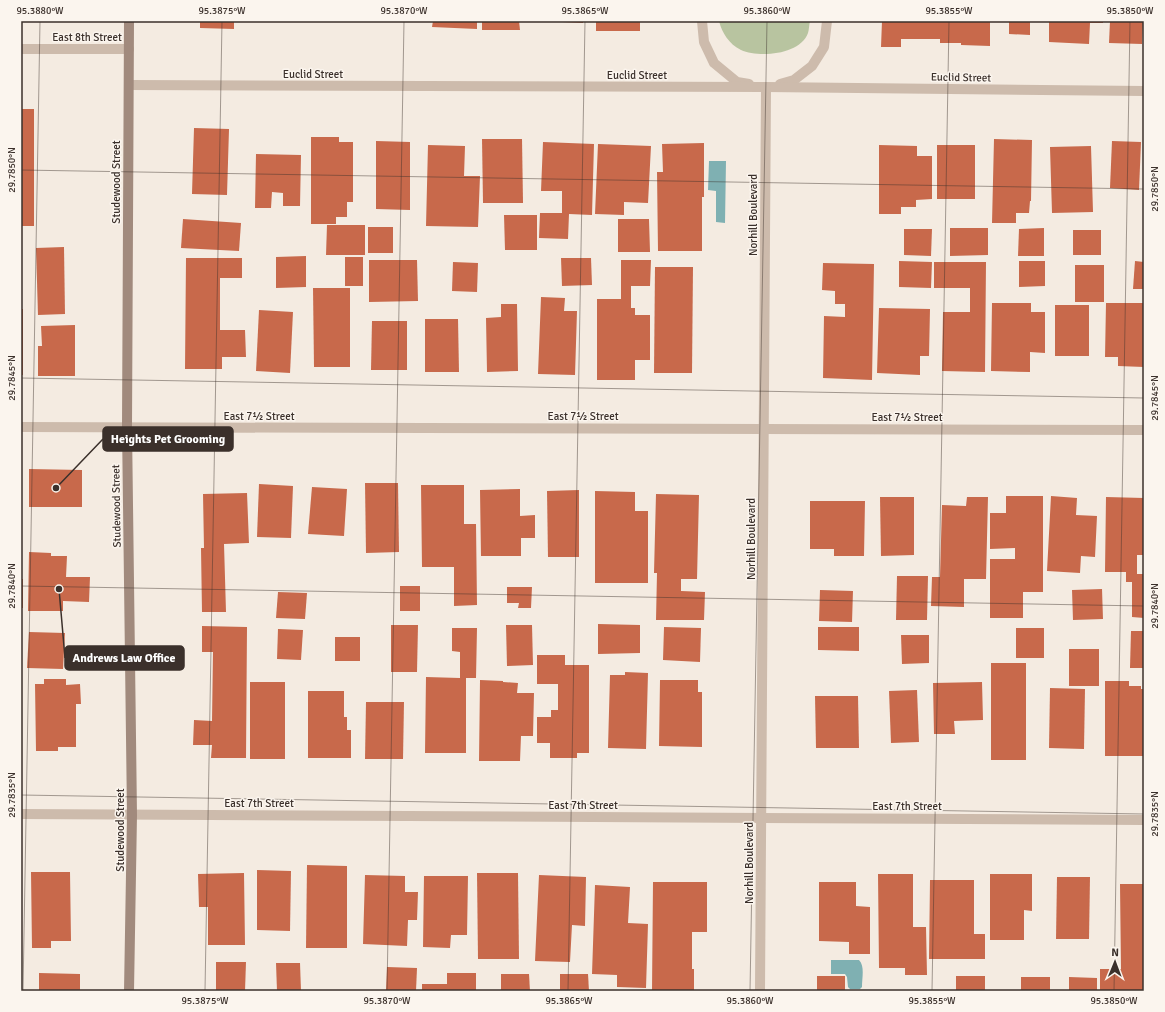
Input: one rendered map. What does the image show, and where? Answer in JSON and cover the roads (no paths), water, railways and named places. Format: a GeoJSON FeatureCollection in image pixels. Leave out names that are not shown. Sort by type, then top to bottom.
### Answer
{"type":"FeatureCollection","features":[{"type":"Feature","properties":{"kind":"main road","name":"Studewood Street"},"geometry":{"type":"LineString","coordinates":[[129,21],[127,428],[132,814],[129,991]]}},
{"type":"Feature","properties":{"kind":"street"},"geometry":{"type":"LineString","coordinates":[[702,21],[704,42],[714,63],[737,82],[766,88],[794,80],[812,66],[824,47],[827,21]]}},
{"type":"Feature","properties":{"kind":"street","name":"East 8th Street"},"geometry":{"type":"LineString","coordinates":[[21,48],[129,49]]}},
{"type":"Feature","properties":{"kind":"street","name":"Euclid Street"},"geometry":{"type":"LineString","coordinates":[[129,85],[1144,91]]}},
{"type":"Feature","properties":{"kind":"street","name":"Norhill Boulevard"},"geometry":{"type":"LineString","coordinates":[[760,991],[766,88]]}},
{"type":"Feature","properties":{"kind":"street","name":"East 7½ Street"},"geometry":{"type":"LineString","coordinates":[[21,427],[1144,430]]}},
{"type":"Feature","properties":{"kind":"street","name":"East 7th Street"},"geometry":{"type":"LineString","coordinates":[[21,814],[1144,820]]}},
{"type":"Feature","properties":{"kind":"water"},"geometry":{"type":"Polygon","coordinates":[[[709,161],[726,161],[725,223],[716,222],[716,191],[708,190],[709,161]]]}},
{"type":"Feature","properties":{"kind":"water"},"geometry":{"type":"Polygon","coordinates":[[[831,960],[859,960],[863,969],[862,987],[860,989],[850,989],[848,987],[847,977],[845,974],[831,974],[831,960]]]}},
{"type":"Feature","properties":{"kind":"place","name":"Heights Pet Grooming"},"geometry":{"type":"Point","coordinates":[56,488]}},
{"type":"Feature","properties":{"kind":"place","name":"Andrews Law Office"},"geometry":{"type":"Point","coordinates":[59,589]}}]}
